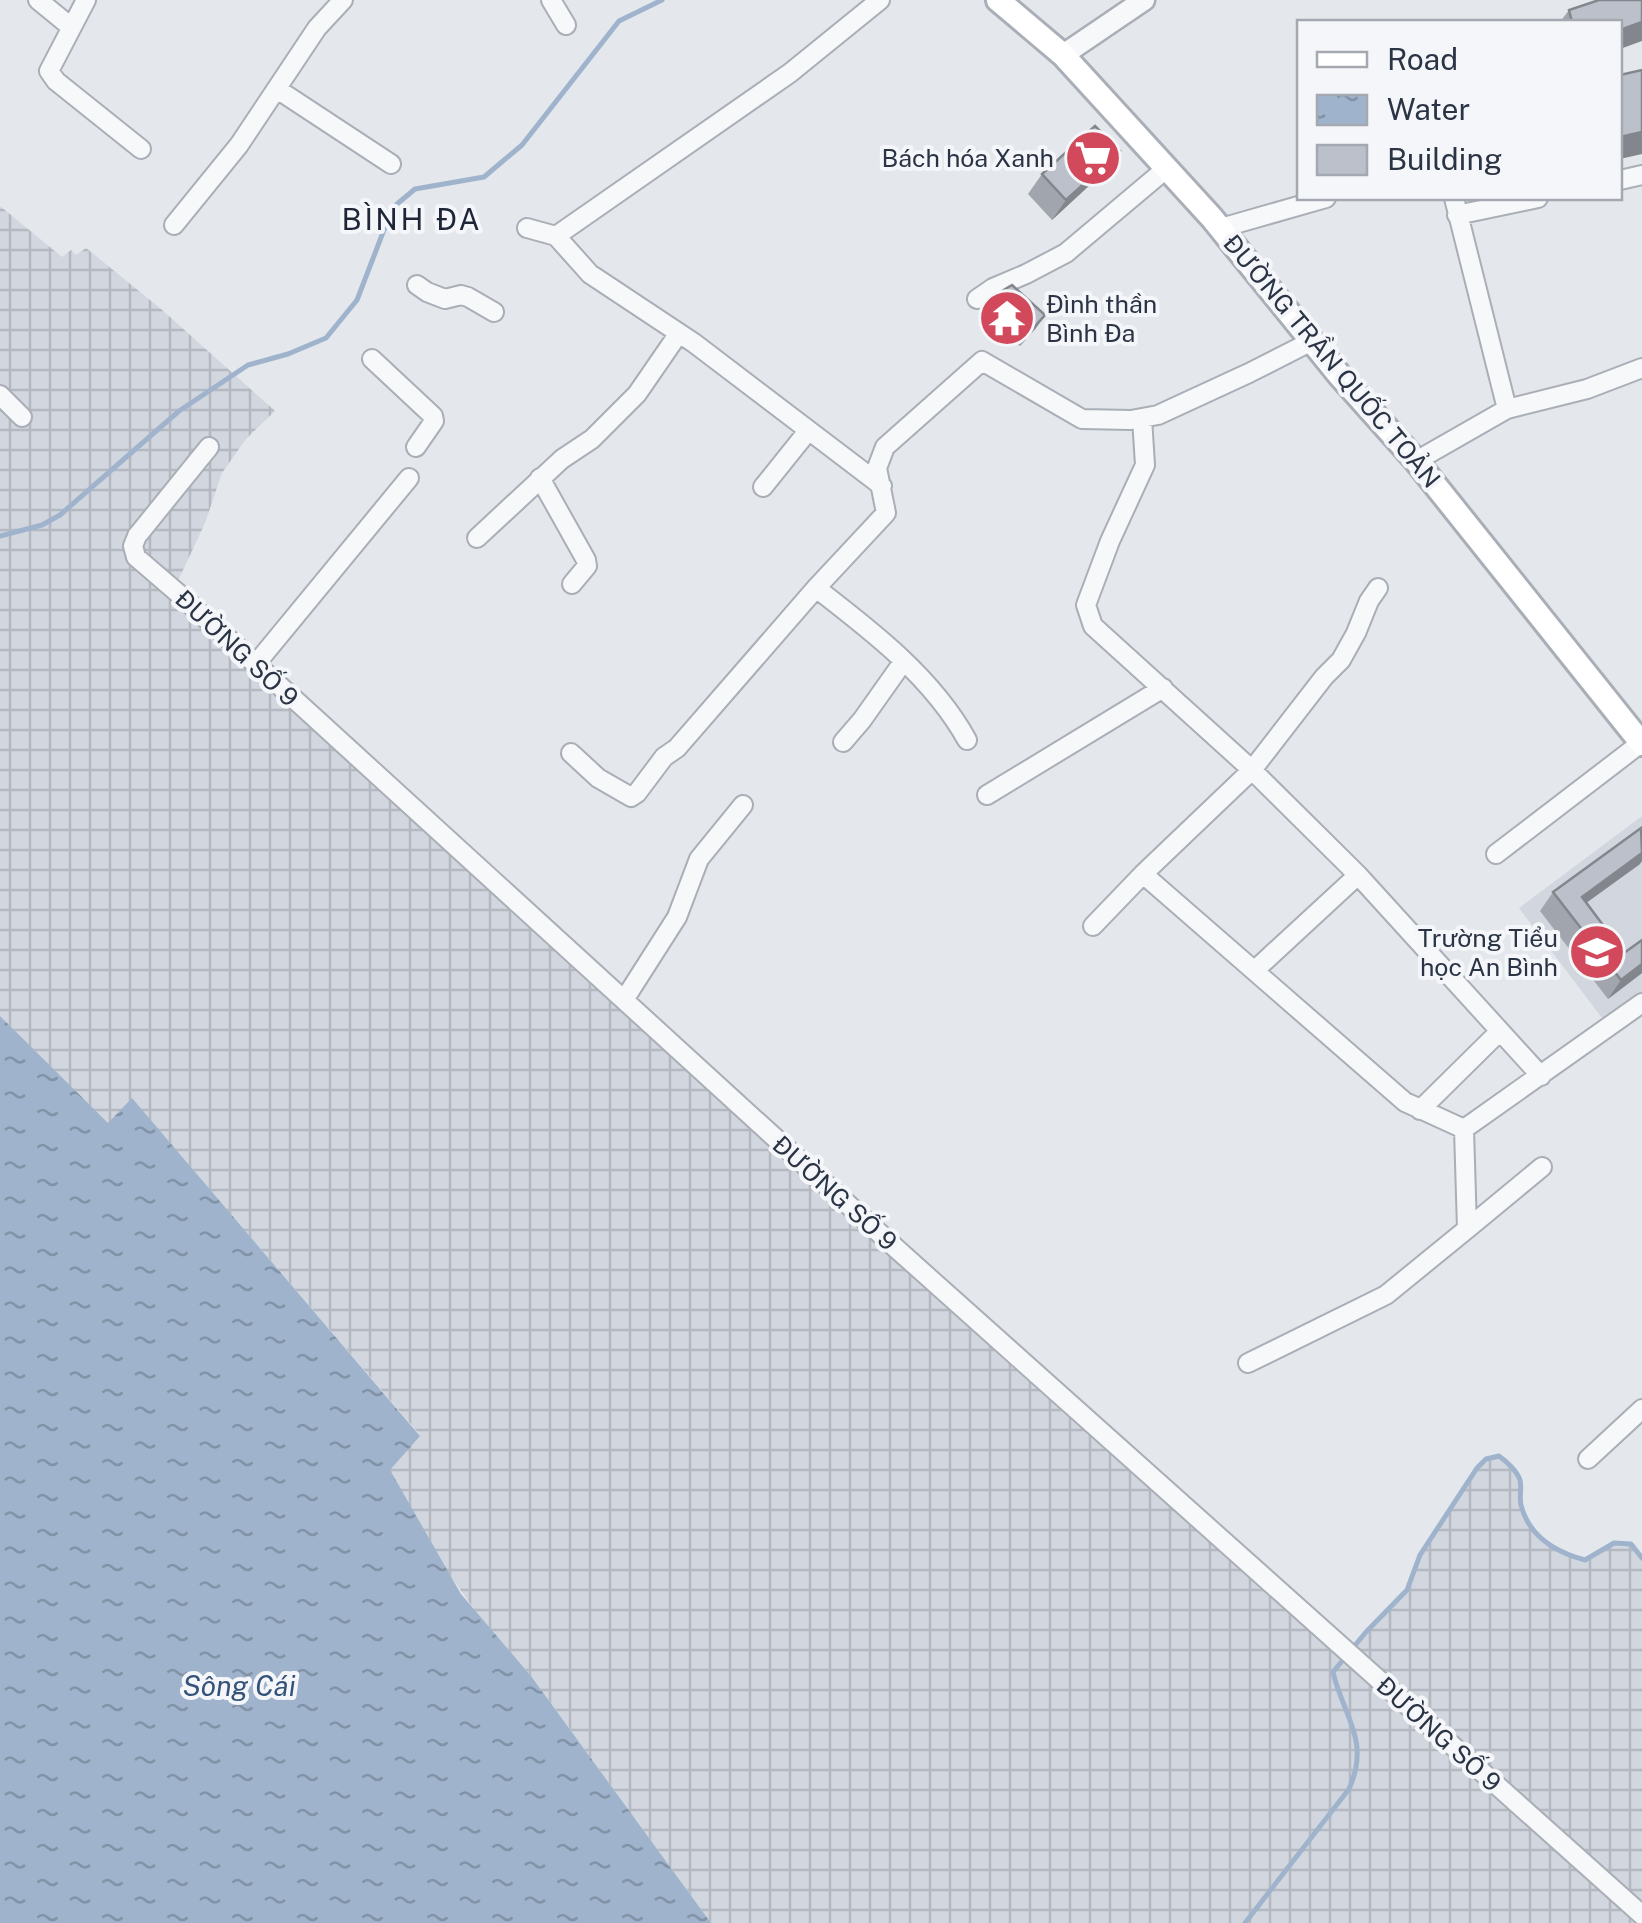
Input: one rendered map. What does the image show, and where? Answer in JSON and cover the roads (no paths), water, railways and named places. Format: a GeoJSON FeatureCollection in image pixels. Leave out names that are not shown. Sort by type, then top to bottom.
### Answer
{"type":"FeatureCollection","features":[{"type":"Feature","properties":{"kind":"main road","name":"ĐƯỜNG TRẦN QUỐC TOẢN"},"geometry":{"type":"LineString","coordinates":[[998,0],[1063,55],[1221,228],[1340,376],[1416,461],[1642,744]]}},
{"type":"Feature","properties":{"kind":"street"},"geometry":{"type":"LineString","coordinates":[[38,0],[72,27]]}},
{"type":"Feature","properties":{"kind":"street"},"geometry":{"type":"LineString","coordinates":[[86,0],[49,71],[56,81],[141,149]]}},
{"type":"Feature","properties":{"kind":"street"},"geometry":{"type":"LineString","coordinates":[[174,225],[239,145],[317,28],[343,0]]}},
{"type":"Feature","properties":{"kind":"street"},"geometry":{"type":"LineString","coordinates":[[551,0],[566,25]]}},
{"type":"Feature","properties":{"kind":"street"},"geometry":{"type":"LineString","coordinates":[[556,236],[790,73],[880,0]]}},
{"type":"Feature","properties":{"kind":"street"},"geometry":{"type":"LineString","coordinates":[[1063,55],[1144,0]]}},
{"type":"Feature","properties":{"kind":"street"},"geometry":{"type":"LineString","coordinates":[[277,89],[391,164]]}},
{"type":"Feature","properties":{"kind":"street"},"geometry":{"type":"LineString","coordinates":[[978,298],[1066,253],[1168,168]]}},
{"type":"Feature","properties":{"kind":"street"},"geometry":{"type":"LineString","coordinates":[[1221,228],[1319,200]]}},
{"type":"Feature","properties":{"kind":"street"},"geometry":{"type":"LineString","coordinates":[[1507,409],[1456,206],[1518,200]]}},
{"type":"Feature","properties":{"kind":"street"},"geometry":{"type":"LineString","coordinates":[[526,228],[556,236],[590,274],[679,334],[882,486]]}},
{"type":"Feature","properties":{"kind":"street"},"geometry":{"type":"LineString","coordinates":[[417,284],[445,299],[461,294],[494,312]]}},
{"type":"Feature","properties":{"kind":"street"},"geometry":{"type":"LineString","coordinates":[[477,538],[638,394],[679,334]]}},
{"type":"Feature","properties":{"kind":"street"},"geometry":{"type":"LineString","coordinates":[[571,753],[598,778],[631,796],[636,793],[664,757],[677,748],[886,512],[877,468],[884,447],[982,360],[1082,419],[1131,420],[1158,414],[1312,341]]}},
{"type":"Feature","properties":{"kind":"street"},"geometry":{"type":"LineString","coordinates":[[372,359],[433,416],[434,422],[416,447]]}},
{"type":"Feature","properties":{"kind":"street"},"geometry":{"type":"LineString","coordinates":[[1416,461],[1507,409],[1587,389],[1642,368]]}},
{"type":"Feature","properties":{"kind":"street"},"geometry":{"type":"LineString","coordinates":[[0,394],[22,417]]}},
{"type":"Feature","properties":{"kind":"street"},"geometry":{"type":"LineString","coordinates":[[1142,418],[1145,465],[1086,606],[1094,626],[1252,770],[1358,875],[1542,1076]]}},
{"type":"Feature","properties":{"kind":"street"},"geometry":{"type":"LineString","coordinates":[[763,487],[808,431]]}},
{"type":"Feature","properties":{"kind":"street","name":"ĐƯỜNG SỐ 9"},"geometry":{"type":"LineString","coordinates":[[208,447],[137,536],[132,546],[136,557],[898,1251],[1642,1915]]}},
{"type":"Feature","properties":{"kind":"street"},"geometry":{"type":"LineString","coordinates":[[255,665],[409,478]]}},
{"type":"Feature","properties":{"kind":"street"},"geometry":{"type":"LineString","coordinates":[[540,478],[586,560],[587,566],[572,584]]}},
{"type":"Feature","properties":{"kind":"street"},"geometry":{"type":"LineString","coordinates":[[816,588],[873,632],[903,662],[948,708],[967,740]]}},
{"type":"Feature","properties":{"kind":"street"},"geometry":{"type":"LineString","coordinates":[[1093,926],[1252,770],[1324,677],[1342,660],[1368,601],[1378,588]]}},
{"type":"Feature","properties":{"kind":"street"},"geometry":{"type":"LineString","coordinates":[[843,742],[903,662]]}},
{"type":"Feature","properties":{"kind":"street"},"geometry":{"type":"LineString","coordinates":[[988,795],[1163,688]]}},
{"type":"Feature","properties":{"kind":"street"},"geometry":{"type":"LineString","coordinates":[[1496,854],[1642,744]]}},
{"type":"Feature","properties":{"kind":"street"},"geometry":{"type":"LineString","coordinates":[[624,1000],[677,917],[700,859],[744,805]]}},
{"type":"Feature","properties":{"kind":"street"},"geometry":{"type":"LineString","coordinates":[[1143,874],[1405,1102],[1464,1129]]}},
{"type":"Feature","properties":{"kind":"street"},"geometry":{"type":"LineString","coordinates":[[1255,970],[1358,875]]}},
{"type":"Feature","properties":{"kind":"street"},"geometry":{"type":"LineString","coordinates":[[1464,1129],[1642,1003]]}},
{"type":"Feature","properties":{"kind":"street"},"geometry":{"type":"LineString","coordinates":[[1420,1110],[1500,1031]]}},
{"type":"Feature","properties":{"kind":"street"},"geometry":{"type":"LineString","coordinates":[[1464,1129],[1467,1228]]}},
{"type":"Feature","properties":{"kind":"street"},"geometry":{"type":"LineString","coordinates":[[1248,1363],[1386,1296],[1542,1167]]}},
{"type":"Feature","properties":{"kind":"street"},"geometry":{"type":"LineString","coordinates":[[1588,1459],[1642,1409]]}},
{"type":"Feature","properties":{"kind":"water","name":"Sông Cái"},"geometry":{"type":"Polygon","coordinates":[[[0,1016],[108,1123],[132,1098],[420,1436],[390,1470],[461,1594],[531,1676],[711,1923],[0,1923],[0,1016]]]}},
{"type":"Feature","properties":{"kind":"waterway"},"geometry":{"type":"LineString","coordinates":[[0,536],[42,525],[60,515],[179,411],[248,365],[326,338],[357,300],[397,204],[415,189],[484,177],[522,145],[619,21],[662,0]]}},
{"type":"Feature","properties":{"kind":"waterway"},"geometry":{"type":"LineString","coordinates":[[1245,1923],[1349,1789],[1355,1772],[1356,1742],[1333,1672],[1407,1590],[1420,1555],[1486,1459],[1499,1456],[1514,1470],[1520,1480],[1520,1502],[1530,1526],[1554,1548],[1585,1560],[1614,1543],[1631,1544],[1642,1558]]}},
{"type":"Feature","properties":{"kind":"place","name":"Bách hóa Xanh"},"geometry":{"type":"Point","coordinates":[1093,158]}},
{"type":"Feature","properties":{"kind":"place","name":"Đình thần Bình Đa"},"geometry":{"type":"Point","coordinates":[1007,318]}},
{"type":"Feature","properties":{"kind":"place","name":"Trường Tiểu học An Bình"},"geometry":{"type":"Point","coordinates":[1597,952]}},
{"type":"Feature","properties":{"kind":"district","name":"BÌNH ĐA"},"geometry":{"type":"Point","coordinates":[412,220]}}]}
